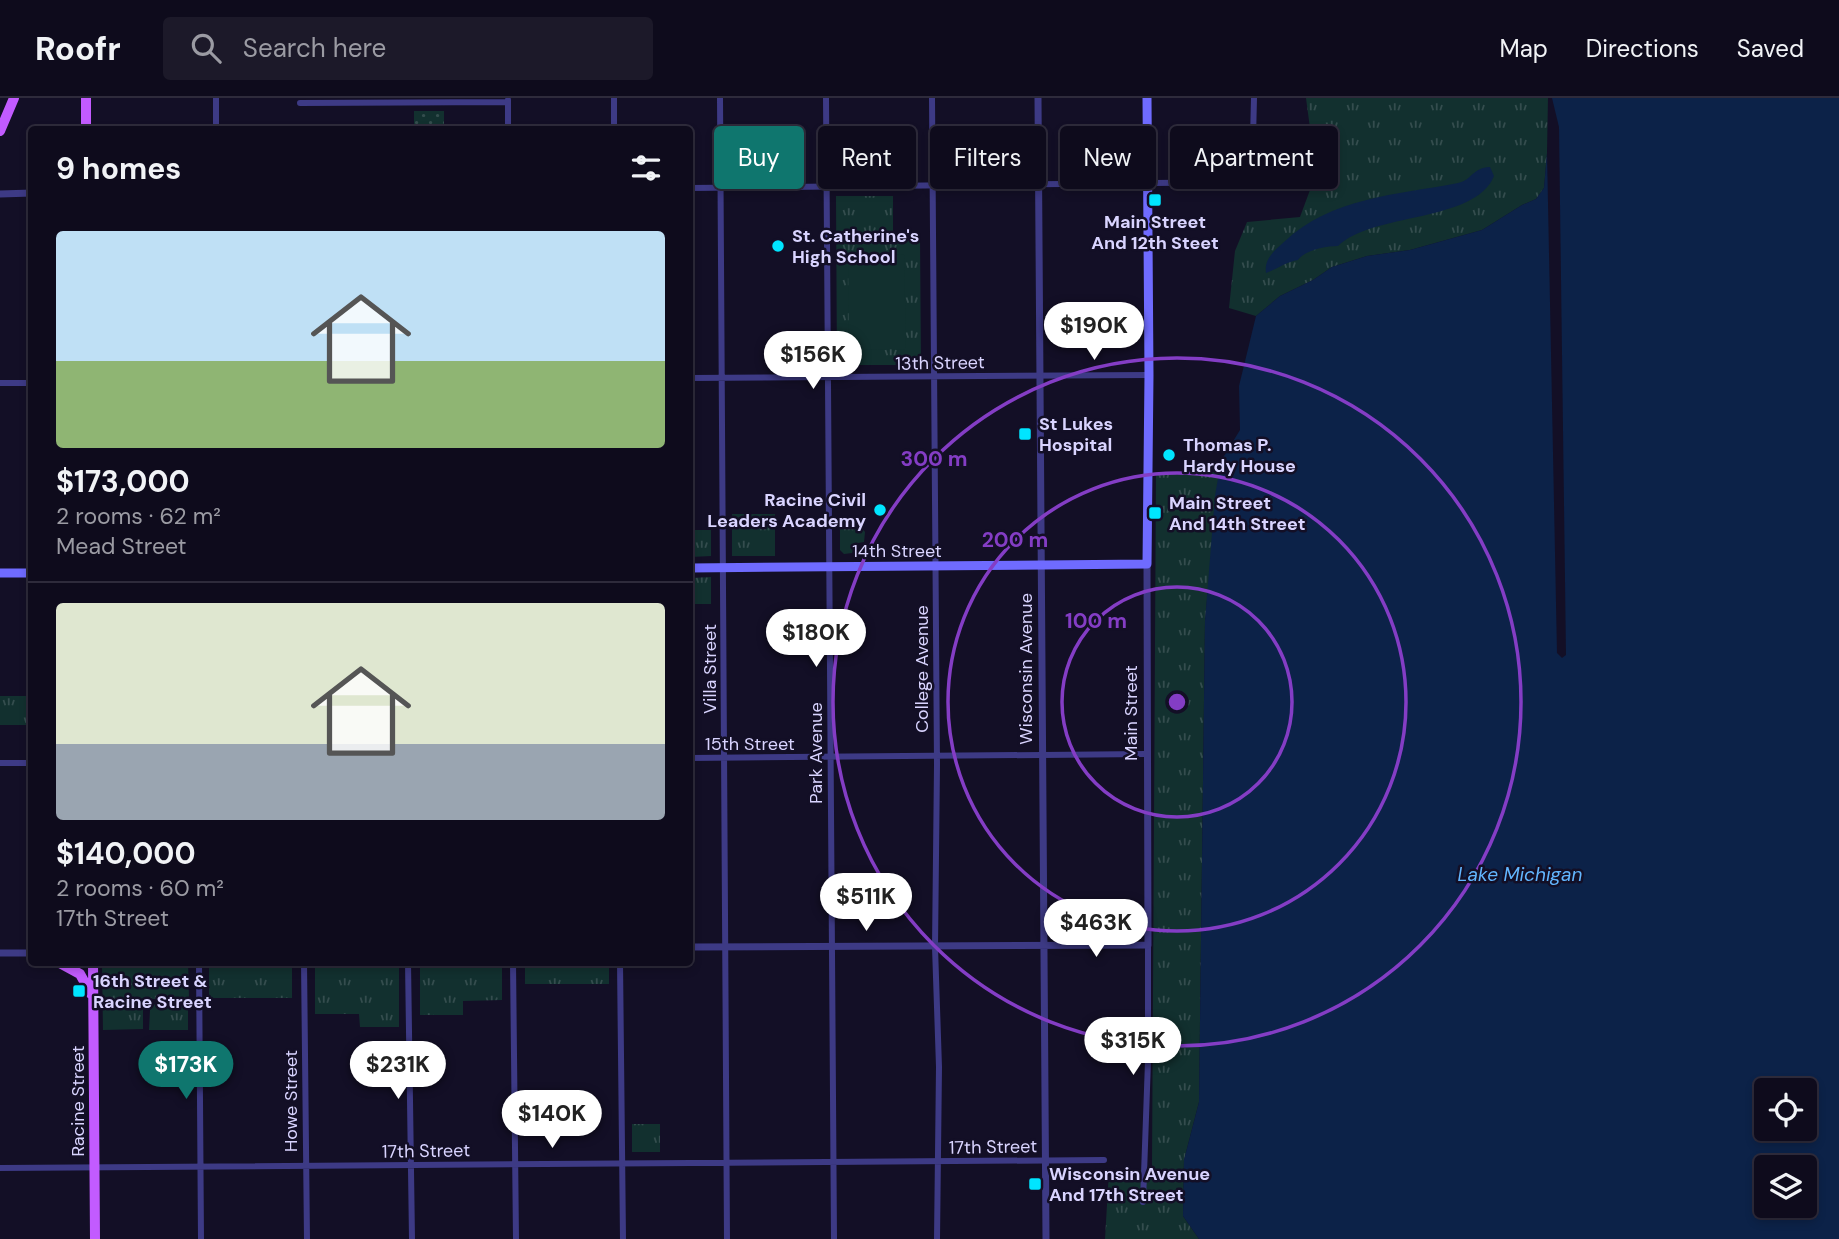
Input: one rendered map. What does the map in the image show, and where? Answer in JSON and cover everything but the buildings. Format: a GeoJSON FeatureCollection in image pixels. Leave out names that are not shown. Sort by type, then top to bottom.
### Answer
{"type":"FeatureCollection","features":[{"type":"Feature","properties":{"kind":"main road"},"geometry":{"type":"LineString","coordinates":[[0,131],[13,98]]}},
{"type":"Feature","properties":{"kind":"main road"},"geometry":{"type":"LineString","coordinates":[[86,98],[86,126]]}},
{"type":"Feature","properties":{"kind":"main road","name":"Main Street"},"geometry":{"type":"LineString","coordinates":[[1147,98],[1147,126]]}},
{"type":"Feature","properties":{"kind":"main road","name":"Main Street"},"geometry":{"type":"LineString","coordinates":[[1147,564],[1148,189]]}},
{"type":"Feature","properties":{"kind":"main road","name":"14th Street"},"geometry":{"type":"LineString","coordinates":[[693,568],[1147,564]]}},
{"type":"Feature","properties":{"kind":"main road"},"geometry":{"type":"LineString","coordinates":[[0,573],[28,573]]}},
{"type":"Feature","properties":{"kind":"main road"},"geometry":{"type":"LineString","coordinates":[[65,966],[80,974],[93,997]]}},
{"type":"Feature","properties":{"kind":"main road","name":"Racine Street"},"geometry":{"type":"LineString","coordinates":[[93,966],[95,1239]]}},
{"type":"Feature","properties":{"kind":"street"},"geometry":{"type":"LineString","coordinates":[[216,98],[216,126]]}},
{"type":"Feature","properties":{"kind":"street"},"geometry":{"type":"LineString","coordinates":[[614,98],[614,126]]}},
{"type":"Feature","properties":{"kind":"street","name":"Villa Street"},"geometry":{"type":"LineString","coordinates":[[720,98],[720,126]]}},
{"type":"Feature","properties":{"kind":"street","name":"Park Avenue"},"geometry":{"type":"LineString","coordinates":[[826,98],[826,126]]}},
{"type":"Feature","properties":{"kind":"street","name":"College Avenue"},"geometry":{"type":"LineString","coordinates":[[932,98],[932,126]]}},
{"type":"Feature","properties":{"kind":"street","name":"Wisconsin Avenue"},"geometry":{"type":"LineString","coordinates":[[1038,98],[1038,126]]}},
{"type":"Feature","properties":{"kind":"street"},"geometry":{"type":"LineString","coordinates":[[1156,183],[1245,182],[1252,179],[1254,98]]}},
{"type":"Feature","properties":{"kind":"street"},"geometry":{"type":"LineString","coordinates":[[300,103],[508,100],[508,126]]}},
{"type":"Feature","properties":{"kind":"street"},"geometry":{"type":"LineString","coordinates":[[693,188],[714,188]]}},
{"type":"Feature","properties":{"kind":"street","name":"Villa Street"},"geometry":{"type":"LineString","coordinates":[[720,189],[727,1239]]}},
{"type":"Feature","properties":{"kind":"street","name":"Park Avenue"},"geometry":{"type":"LineString","coordinates":[[826,189],[834,1239]]}},
{"type":"Feature","properties":{"kind":"street","name":"College Avenue"},"geometry":{"type":"LineString","coordinates":[[932,189],[935,947],[939,1067],[937,1239]]}},
{"type":"Feature","properties":{"kind":"street","name":"Wisconsin Avenue"},"geometry":{"type":"LineString","coordinates":[[1038,189],[1046,1239]]}},
{"type":"Feature","properties":{"kind":"street"},"geometry":{"type":"LineString","coordinates":[[0,194],[28,193]]}},
{"type":"Feature","properties":{"kind":"street","name":"13th Street"},"geometry":{"type":"LineString","coordinates":[[693,378],[1149,375]]}},
{"type":"Feature","properties":{"kind":"street"},"geometry":{"type":"LineString","coordinates":[[0,383],[28,383]]}},
{"type":"Feature","properties":{"kind":"street","name":"Main Street"},"geometry":{"type":"LineString","coordinates":[[1143,1202],[1148,1061],[1147,564]]}},
{"type":"Feature","properties":{"kind":"street","name":"15th Street"},"geometry":{"type":"LineString","coordinates":[[693,758],[1146,754]]}},
{"type":"Feature","properties":{"kind":"street"},"geometry":{"type":"LineString","coordinates":[[0,764],[28,763]]}},
{"type":"Feature","properties":{"kind":"street"},"geometry":{"type":"LineString","coordinates":[[693,947],[1148,945]]}},
{"type":"Feature","properties":{"kind":"street"},"geometry":{"type":"LineString","coordinates":[[0,953],[28,953]]}},
{"type":"Feature","properties":{"kind":"street"},"geometry":{"type":"LineString","coordinates":[[199,966],[201,1239]]}},
{"type":"Feature","properties":{"kind":"street","name":"Howe Street"},"geometry":{"type":"LineString","coordinates":[[304,966],[307,1239]]}},
{"type":"Feature","properties":{"kind":"street"},"geometry":{"type":"LineString","coordinates":[[408,966],[412,1239]]}},
{"type":"Feature","properties":{"kind":"street"},"geometry":{"type":"LineString","coordinates":[[513,966],[516,1239]]}},
{"type":"Feature","properties":{"kind":"street"},"geometry":{"type":"LineString","coordinates":[[620,966],[623,1239]]}},
{"type":"Feature","properties":{"kind":"street","name":"17th Street"},"geometry":{"type":"LineString","coordinates":[[0,1168],[1104,1160]]}},
{"type":"Feature","properties":{"kind":"green space"},"geometry":{"type":"Polygon","coordinates":[[[1306,98],[1552,98],[1552,126],[1544,188],[1536,199],[1482,230],[1410,250],[1367,256],[1332,267],[1280,296],[1256,316],[1229,308],[1235,251],[1247,222],[1300,217],[1310,189],[1338,189],[1338,126],[1310,126],[1306,98]]]}},
{"type":"Feature","properties":{"kind":"green space"},"geometry":{"type":"Polygon","coordinates":[[[414,111],[444,111],[444,125],[414,125],[414,111]]]}},
{"type":"Feature","properties":{"kind":"green space"},"geometry":{"type":"Polygon","coordinates":[[[836,196],[893,196],[893,238],[920,238],[921,365],[837,365],[836,196]]]}},
{"type":"Feature","properties":{"kind":"green space"},"geometry":{"type":"Polygon","coordinates":[[[904,254],[906,349],[849,350],[848,255],[904,254]]]}},
{"type":"Feature","properties":{"kind":"green space"},"geometry":{"type":"Polygon","coordinates":[[[1156,472],[1219,472],[1205,621],[1199,1102],[1184,1160],[1183,1216],[1199,1239],[1105,1239],[1109,1171],[1152,1170],[1156,472]]]}},
{"type":"Feature","properties":{"kind":"green space"},"geometry":{"type":"Polygon","coordinates":[[[732,514],[775,514],[775,556],[732,556],[732,514]]]}},
{"type":"Feature","properties":{"kind":"green space"},"geometry":{"type":"Polygon","coordinates":[[[838,527],[861,527],[865,532],[864,542],[858,543],[852,553],[844,554],[840,550],[838,527]]]}},
{"type":"Feature","properties":{"kind":"green space"},"geometry":{"type":"Polygon","coordinates":[[[693,530],[711,530],[711,556],[693,557],[693,530]]]}},
{"type":"Feature","properties":{"kind":"green space"},"geometry":{"type":"Polygon","coordinates":[[[711,577],[711,604],[693,604],[693,578],[711,577]]]}},
{"type":"Feature","properties":{"kind":"green space"},"geometry":{"type":"Polygon","coordinates":[[[0,696],[28,696],[28,725],[0,725],[0,696]]]}},
{"type":"Feature","properties":{"kind":"green space"},"geometry":{"type":"Polygon","coordinates":[[[102,966],[188,966],[189,999],[143,999],[143,1029],[103,1030],[102,966]]]}},
{"type":"Feature","properties":{"kind":"green space"},"geometry":{"type":"Polygon","coordinates":[[[209,966],[292,966],[292,998],[209,998],[209,966]]]}},
{"type":"Feature","properties":{"kind":"green space"},"geometry":{"type":"Polygon","coordinates":[[[315,966],[399,966],[399,1027],[360,1027],[359,1014],[315,1014],[315,966]]]}},
{"type":"Feature","properties":{"kind":"green space"},"geometry":{"type":"Polygon","coordinates":[[[420,966],[502,966],[502,1000],[463,1001],[463,1015],[420,1015],[420,966]]]}},
{"type":"Feature","properties":{"kind":"green space"},"geometry":{"type":"Polygon","coordinates":[[[525,966],[609,966],[609,984],[525,984],[525,966]]]}},
{"type":"Feature","properties":{"kind":"green space"},"geometry":{"type":"Polygon","coordinates":[[[155,1004],[188,1004],[188,1030],[149,1030],[150,1010],[155,1004]]]}},
{"type":"Feature","properties":{"kind":"green space"},"geometry":{"type":"Polygon","coordinates":[[[632,1124],[660,1124],[660,1152],[632,1152],[632,1124]]]}},
{"type":"Feature","properties":{"kind":"water","name":"Lake Michigan"},"geometry":{"type":"Polygon","coordinates":[[[1552,98],[1839,98],[1839,1239],[1199,1239],[1183,1216],[1184,1160],[1199,1102],[1205,621],[1215,496],[1221,461],[1240,430],[1239,386],[1256,316],[1280,296],[1332,267],[1367,256],[1410,250],[1482,230],[1536,199],[1544,188],[1552,126],[1552,98]]]}},
{"type":"Feature","properties":{"kind":"water"},"geometry":{"type":"Polygon","coordinates":[[[1490,167],[1494,176],[1483,191],[1467,202],[1446,210],[1374,227],[1354,235],[1338,246],[1311,251],[1298,260],[1266,273],[1270,256],[1303,227],[1323,215],[1366,200],[1458,183],[1479,170],[1490,167]]]}},
{"type":"Feature","properties":{"kind":"pier"},"geometry":{"type":"Polygon","coordinates":[[[1548,98],[1552,98],[1559,127],[1566,655],[1562,658],[1557,653],[1548,98]]]}},
{"type":"Feature","properties":{"kind":"place","name":"Main Street And 12th Steet"},"geometry":{"type":"Point","coordinates":[1155,200]}},
{"type":"Feature","properties":{"kind":"place","name":"St. Catherine's High School"},"geometry":{"type":"Point","coordinates":[778,246]}},
{"type":"Feature","properties":{"kind":"place","name":"St Lukes Hospital"},"geometry":{"type":"Point","coordinates":[1025,434]}},
{"type":"Feature","properties":{"kind":"place","name":"Thomas P. Hardy House"},"geometry":{"type":"Point","coordinates":[1169,455]}},
{"type":"Feature","properties":{"kind":"place","name":"Racine Civil Leaders Academy"},"geometry":{"type":"Point","coordinates":[880,510]}},
{"type":"Feature","properties":{"kind":"place","name":"Main Street And 14th Street"},"geometry":{"type":"Point","coordinates":[1155,513]}},
{"type":"Feature","properties":{"kind":"place","name":"16th Street & Racine Street"},"geometry":{"type":"Point","coordinates":[79,991]}},
{"type":"Feature","properties":{"kind":"place","name":"Wisconsin Avenue And 17th Street"},"geometry":{"type":"Point","coordinates":[1035,1184]}}]}
